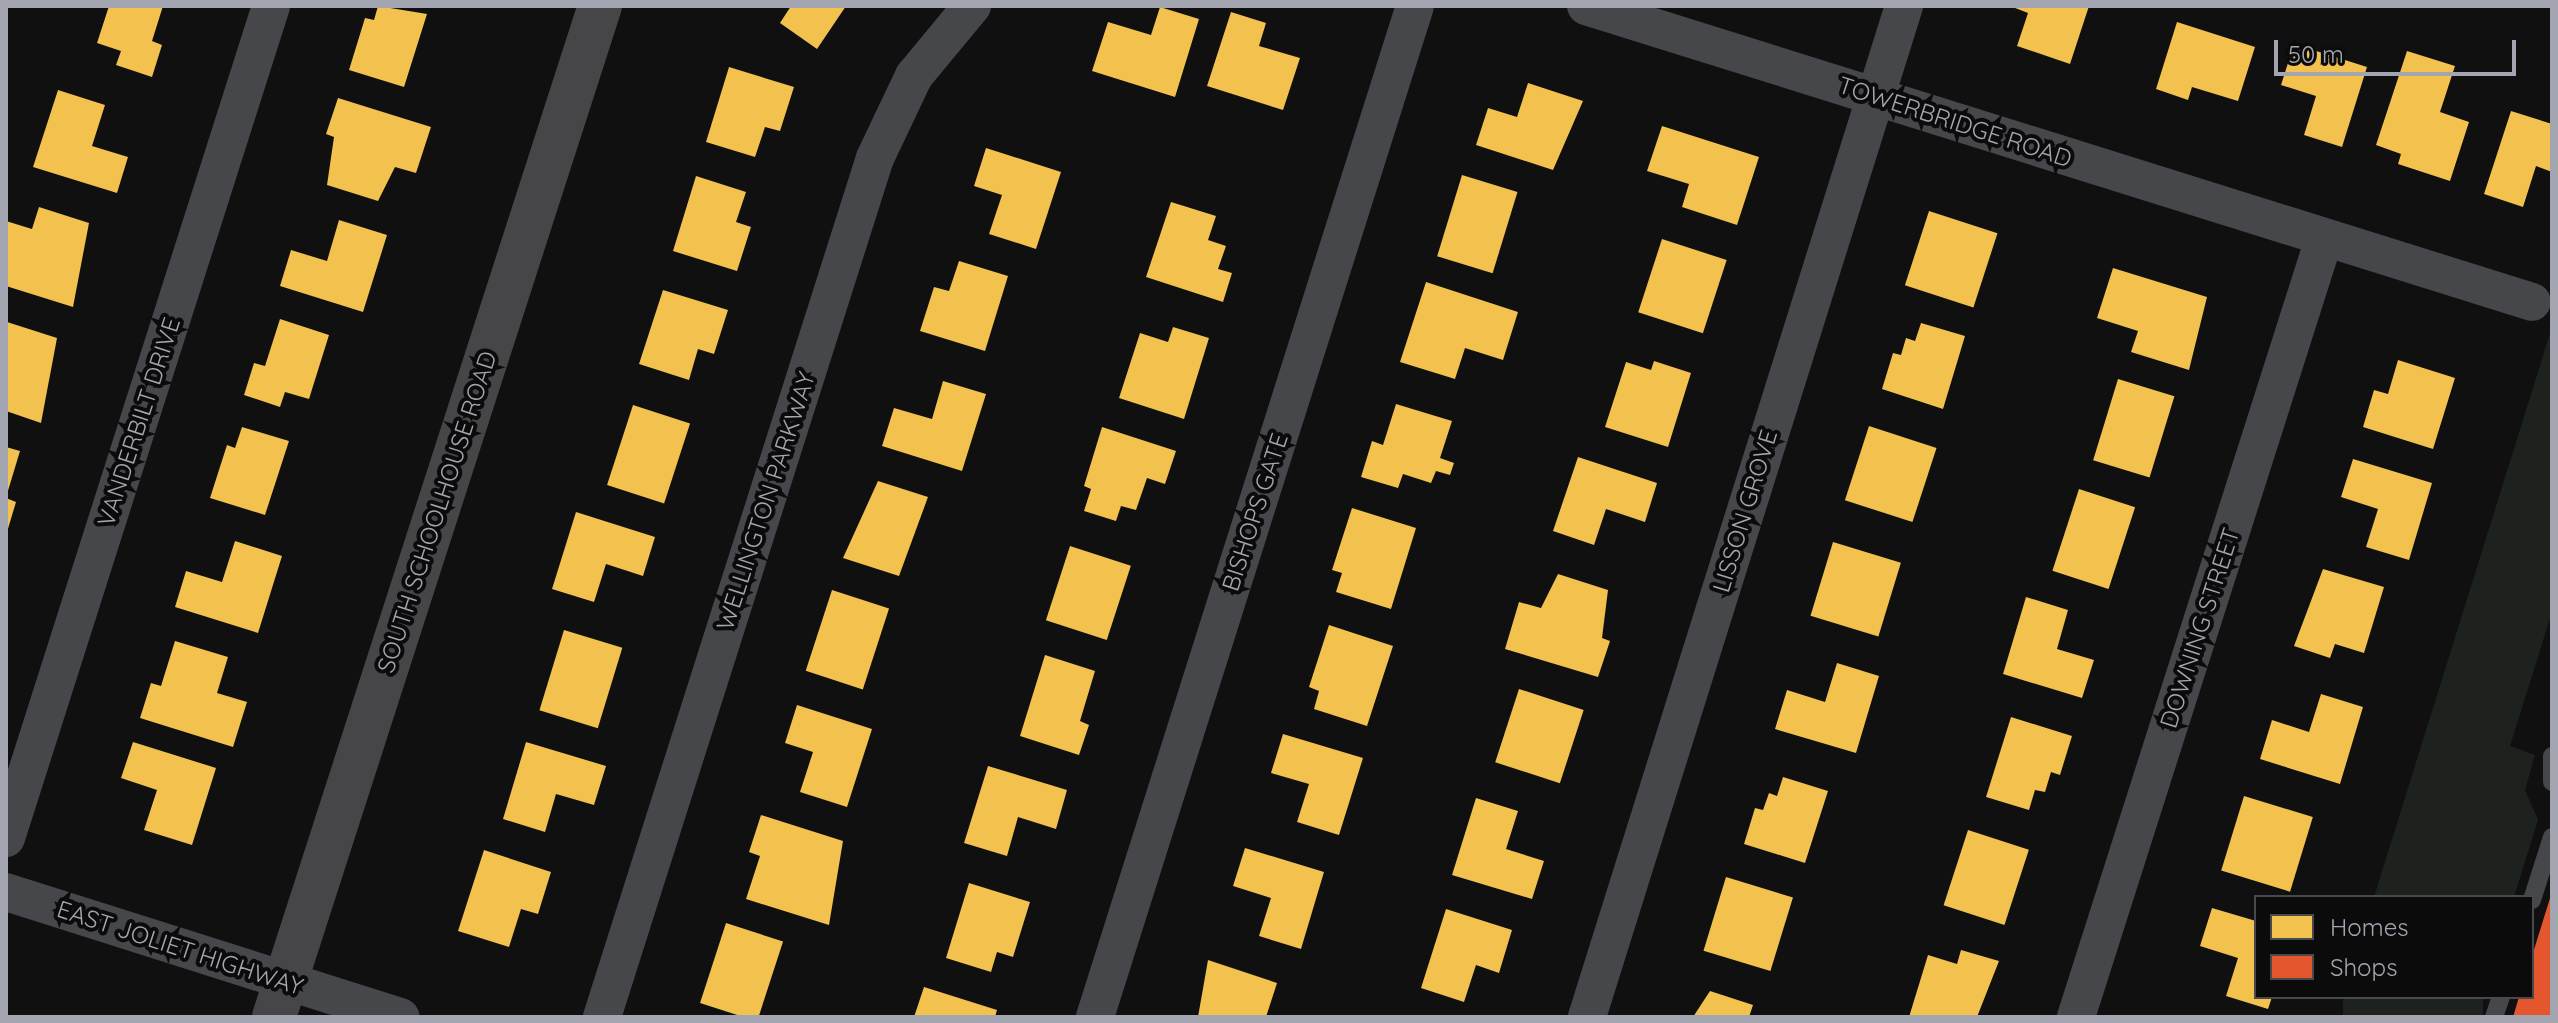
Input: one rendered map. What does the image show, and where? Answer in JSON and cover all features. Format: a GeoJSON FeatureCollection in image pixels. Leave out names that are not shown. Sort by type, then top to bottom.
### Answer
{"type":"FeatureCollection","features":[{"type":"Feature","properties":{"kind":"street","name":"VANDERBILT DRIVE"},"geometry":{"type":"LineString","coordinates":[[6,838],[271,6]]}},
{"type":"Feature","properties":{"kind":"street","name":"SOUTH SCHOOLHOUSE ROAD"},"geometry":{"type":"LineString","coordinates":[[280,1000],[600,6]]}},
{"type":"Feature","properties":{"kind":"street","name":"WELLINGTON PARKWAY"},"geometry":{"type":"LineString","coordinates":[[602,1017],[875,158],[914,76],[972,6]]}},
{"type":"Feature","properties":{"kind":"street","name":"BISHOPS GATE"},"geometry":{"type":"LineString","coordinates":[[1095,1017],[1415,6]]}},
{"type":"Feature","properties":{"kind":"street","name":"TOWERBRIDGE ROAD"},"geometry":{"type":"LineString","coordinates":[[1586,6],[2532,302]]}},
{"type":"Feature","properties":{"kind":"street","name":"LISSON GROVE"},"geometry":{"type":"LineString","coordinates":[[1587,1017],[1904,6]]}},
{"type":"Feature","properties":{"kind":"street","name":"DOWNING STREET"},"geometry":{"type":"LineString","coordinates":[[2076,1017],[2324,239]]}},
{"type":"Feature","properties":{"kind":"street","name":"EAST JOLIET HIGHWAY"},"geometry":{"type":"LineString","coordinates":[[6,892],[280,1000],[401,1017]]}},
{"type":"Feature","properties":{"kind":"lane"},"geometry":{"type":"LineString","coordinates":[[2552,756],[2552,782]]}},
{"type":"Feature","properties":{"kind":"lane"},"geometry":{"type":"LineString","coordinates":[[2534,895],[2552,837]]}},
{"type":"Feature","properties":{"kind":"shaded area"},"geometry":{"type":"Polygon","coordinates":[[[2552,327],[2552,612],[2510,746],[2535,755],[2525,790],[2538,820],[2515,895],[2375,895],[2552,327]]]}},
{"type":"Feature","properties":{"kind":"shaded area"},"geometry":{"type":"Polygon","coordinates":[[[2343,999],[2483,999],[2483,1017],[2343,1017],[2343,999]]]}},
{"type":"Feature","properties":{"kind":"building: Homes"},"geometry":{"type":"Polygon","coordinates":[[[109,6],[163,6],[152,41],[162,45],[152,77],[116,65],[121,51],[97,43],[109,6]]]}},
{"type":"Feature","properties":{"kind":"building: Homes"},"geometry":{"type":"Polygon","coordinates":[[[378,6],[427,14],[404,87],[349,70],[365,18],[374,20],[378,6]]]}},
{"type":"Feature","properties":{"kind":"building: Homes"},"geometry":{"type":"Polygon","coordinates":[[[791,6],[846,6],[817,49],[780,23],[791,6]]]}},
{"type":"Feature","properties":{"kind":"building: Homes"},"geometry":{"type":"Polygon","coordinates":[[[2010,6],[2089,6],[2070,64],[2017,46],[2028,13],[2010,6]]]}},
{"type":"Feature","properties":{"kind":"building: Homes"},"geometry":{"type":"Polygon","coordinates":[[[1160,7],[1199,19],[1175,97],[1092,71],[1108,22],[1151,35],[1160,7]]]}},
{"type":"Feature","properties":{"kind":"building: Homes"},"geometry":{"type":"Polygon","coordinates":[[[1231,12],[1266,23],[1259,46],[1300,58],[1283,110],[1207,86],[1231,12]]]}},
{"type":"Feature","properties":{"kind":"building: Homes"},"geometry":{"type":"Polygon","coordinates":[[[2177,22],[2255,47],[2238,101],[2192,87],[2188,100],[2156,89],[2177,22]]]}},
{"type":"Feature","properties":{"kind":"building: Homes"},"geometry":{"type":"Polygon","coordinates":[[[2294,44],[2367,67],[2342,147],[2304,135],[2316,96],[2281,85],[2294,44]]]}},
{"type":"Feature","properties":{"kind":"building: Homes"},"geometry":{"type":"Polygon","coordinates":[[[2407,51],[2455,66],[2440,112],[2469,122],[2450,181],[2398,164],[2401,154],[2376,145],[2407,51]]]}},
{"type":"Feature","properties":{"kind":"building: Homes"},"geometry":{"type":"Polygon","coordinates":[[[729,67],[794,87],[780,131],[765,127],[755,157],[706,142],[729,67]]]}},
{"type":"Feature","properties":{"kind":"building: Homes"},"geometry":{"type":"Polygon","coordinates":[[[1528,83],[1583,101],[1553,170],[1476,145],[1488,108],[1517,117],[1528,83]]]}},
{"type":"Feature","properties":{"kind":"building: Homes"},"geometry":{"type":"Polygon","coordinates":[[[58,90],[105,105],[92,146],[128,157],[117,193],[33,167],[58,90]]]}},
{"type":"Feature","properties":{"kind":"building: Homes"},"geometry":{"type":"Polygon","coordinates":[[[338,98],[431,127],[416,173],[395,167],[378,201],[327,185],[334,137],[326,134],[338,98]]]}},
{"type":"Feature","properties":{"kind":"building: Homes"},"geometry":{"type":"Polygon","coordinates":[[[2511,111],[2552,124],[2552,172],[2536,166],[2523,207],[2484,194],[2511,111]]]}},
{"type":"Feature","properties":{"kind":"building: Homes"},"geometry":{"type":"Polygon","coordinates":[[[1662,126],[1759,157],[1737,225],[1682,207],[1689,184],[1647,171],[1662,126]]]}},
{"type":"Feature","properties":{"kind":"building: Homes"},"geometry":{"type":"Polygon","coordinates":[[[986,148],[1061,172],[1036,249],[989,234],[1002,195],[974,186],[986,148]]]}},
{"type":"Feature","properties":{"kind":"building: Homes"},"geometry":{"type":"Polygon","coordinates":[[[1462,175],[1517,192],[1493,273],[1437,256],[1462,175]]]}},
{"type":"Feature","properties":{"kind":"building: Homes"},"geometry":{"type":"Polygon","coordinates":[[[696,176],[746,192],[736,222],[751,227],[737,271],[673,251],[696,176]]]}},
{"type":"Feature","properties":{"kind":"building: Homes"},"geometry":{"type":"Polygon","coordinates":[[[1171,202],[1216,216],[1208,240],[1226,246],[1218,269],[1232,273],[1223,302],[1146,277],[1171,202]]]}},
{"type":"Feature","properties":{"kind":"building: Homes"},"geometry":{"type":"Polygon","coordinates":[[[39,207],[89,223],[73,307],[6,286],[6,221],[32,229],[39,207]]]}},
{"type":"Feature","properties":{"kind":"building: Homes"},"geometry":{"type":"Polygon","coordinates":[[[1929,211],[1997,233],[1973,307],[1905,285],[1929,211]]]}},
{"type":"Feature","properties":{"kind":"building: Homes"},"geometry":{"type":"Polygon","coordinates":[[[339,220],[387,235],[363,312],[280,286],[291,250],[327,261],[339,220]]]}},
{"type":"Feature","properties":{"kind":"building: Homes"},"geometry":{"type":"Polygon","coordinates":[[[1662,239],[1727,260],[1703,333],[1638,312],[1662,239]]]}},
{"type":"Feature","properties":{"kind":"building: Homes"},"geometry":{"type":"Polygon","coordinates":[[[959,261],[1008,276],[985,351],[920,331],[934,287],[949,291],[959,261]]]}},
{"type":"Feature","properties":{"kind":"building: Homes"},"geometry":{"type":"Polygon","coordinates":[[[2113,268],[2207,297],[2189,370],[2131,352],[2138,331],[2097,318],[2113,268]]]}},
{"type":"Feature","properties":{"kind":"building: Homes"},"geometry":{"type":"Polygon","coordinates":[[[1426,282],[1518,312],[1503,360],[1465,348],[1455,379],[1400,362],[1426,282]]]}},
{"type":"Feature","properties":{"kind":"building: Homes"},"geometry":{"type":"Polygon","coordinates":[[[663,290],[728,310],[714,354],[698,349],[689,380],[639,364],[663,290]]]}},
{"type":"Feature","properties":{"kind":"building: Homes"},"geometry":{"type":"Polygon","coordinates":[[[280,319],[329,335],[309,399],[285,392],[280,407],[244,395],[254,363],[265,366],[280,319]]]}},
{"type":"Feature","properties":{"kind":"building: Homes"},"geometry":{"type":"Polygon","coordinates":[[[7,322],[57,338],[41,423],[6,411],[7,322]]]}},
{"type":"Feature","properties":{"kind":"building: Homes"},"geometry":{"type":"Polygon","coordinates":[[[1921,323],[1965,336],[1943,409],[1882,389],[1893,353],[1901,355],[1906,338],[1915,341],[1921,323]]]}},
{"type":"Feature","properties":{"kind":"building: Homes"},"geometry":{"type":"Polygon","coordinates":[[[1173,327],[1209,338],[1184,419],[1119,398],[1140,333],[1168,342],[1173,327]]]}},
{"type":"Feature","properties":{"kind":"building: Homes"},"geometry":{"type":"Polygon","coordinates":[[[2398,360],[2455,378],[2433,449],[2363,427],[2374,390],[2388,394],[2398,360]]]}},
{"type":"Feature","properties":{"kind":"building: Homes"},"geometry":{"type":"Polygon","coordinates":[[[1654,361],[1691,373],[1668,447],[1605,427],[1626,362],[1651,370],[1654,361]]]}},
{"type":"Feature","properties":{"kind":"building: Homes"},"geometry":{"type":"Polygon","coordinates":[[[2118,379],[2174,396],[2150,478],[2093,460],[2118,379]]]}},
{"type":"Feature","properties":{"kind":"building: Homes"},"geometry":{"type":"Polygon","coordinates":[[[943,381],[986,394],[962,471],[882,446],[894,408],[932,419],[943,381]]]}},
{"type":"Feature","properties":{"kind":"building: Homes"},"geometry":{"type":"Polygon","coordinates":[[[1396,404],[1452,421],[1440,458],[1454,463],[1450,475],[1436,471],[1431,483],[1403,474],[1398,488],[1361,477],[1372,441],[1383,445],[1396,404]]]}},
{"type":"Feature","properties":{"kind":"building: Homes"},"geometry":{"type":"Polygon","coordinates":[[[633,405],[690,424],[664,503],[607,485],[633,405]]]}},
{"type":"Feature","properties":{"kind":"building: Homes"},"geometry":{"type":"Polygon","coordinates":[[[1869,426],[1937,448],[1912,522],[1845,500],[1869,426]]]}},
{"type":"Feature","properties":{"kind":"building: Homes"},"geometry":{"type":"Polygon","coordinates":[[[242,427],[289,441],[265,515],[210,498],[227,445],[235,448],[242,427]]]}},
{"type":"Feature","properties":{"kind":"building: Homes"},"geometry":{"type":"Polygon","coordinates":[[[1102,427],[1176,451],[1165,484],[1147,478],[1136,510],[1121,506],[1116,521],[1084,511],[1091,489],[1084,486],[1102,427]]]}},
{"type":"Feature","properties":{"kind":"building: Homes"},"geometry":{"type":"Polygon","coordinates":[[[6,447],[20,451],[7,494],[6,494],[6,447]]]}},
{"type":"Feature","properties":{"kind":"building: Homes"},"geometry":{"type":"Polygon","coordinates":[[[1578,457],[1657,483],[1645,522],[1606,509],[1594,545],[1553,531],[1578,457]]]}},
{"type":"Feature","properties":{"kind":"building: Homes"},"geometry":{"type":"Polygon","coordinates":[[[2353,459],[2432,483],[2409,560],[2366,547],[2378,509],[2341,497],[2353,459]]]}},
{"type":"Feature","properties":{"kind":"building: Homes"},"geometry":{"type":"Polygon","coordinates":[[[878,481],[928,497],[899,576],[843,558],[878,481]]]}},
{"type":"Feature","properties":{"kind":"building: Homes"},"geometry":{"type":"Polygon","coordinates":[[[2079,489],[2135,507],[2109,589],[2052,571],[2079,489]]]}},
{"type":"Feature","properties":{"kind":"building: Homes"},"geometry":{"type":"Polygon","coordinates":[[[6,498],[16,502],[7,532],[6,532],[6,498]]]}},
{"type":"Feature","properties":{"kind":"building: Homes"},"geometry":{"type":"Polygon","coordinates":[[[1352,508],[1416,528],[1391,609],[1336,592],[1342,573],[1332,570],[1352,508]]]}},
{"type":"Feature","properties":{"kind":"building: Homes"},"geometry":{"type":"Polygon","coordinates":[[[576,512],[655,537],[643,576],[606,564],[594,602],[552,589],[576,512]]]}},
{"type":"Feature","properties":{"kind":"building: Homes"},"geometry":{"type":"Polygon","coordinates":[[[235,541],[282,556],[258,633],[175,607],[186,571],[222,582],[235,541]]]}},
{"type":"Feature","properties":{"kind":"building: Homes"},"geometry":{"type":"Polygon","coordinates":[[[1833,542],[1901,563],[1878,636],[1810,616],[1833,542]]]}},
{"type":"Feature","properties":{"kind":"building: Homes"},"geometry":{"type":"Polygon","coordinates":[[[1070,546],[1131,566],[1107,640],[1046,620],[1070,546]]]}},
{"type":"Feature","properties":{"kind":"building: Homes"},"geometry":{"type":"Polygon","coordinates":[[[2323,569],[2384,587],[2364,653],[2335,644],[2330,658],[2294,646],[2323,569]]]}},
{"type":"Feature","properties":{"kind":"building: Homes"},"geometry":{"type":"Polygon","coordinates":[[[1558,574],[1608,590],[1602,638],[1610,641],[1598,677],[1505,649],[1519,602],[1541,608],[1558,574]]]}},
{"type":"Feature","properties":{"kind":"building: Homes"},"geometry":{"type":"Polygon","coordinates":[[[832,590],[889,609],[863,689],[806,671],[832,590]]]}},
{"type":"Feature","properties":{"kind":"building: Homes"},"geometry":{"type":"Polygon","coordinates":[[[2026,597],[2068,610],[2057,649],[2094,660],[2082,698],[2003,674],[2026,597]]]}},
{"type":"Feature","properties":{"kind":"building: Homes"},"geometry":{"type":"Polygon","coordinates":[[[1329,625],[1393,646],[1367,726],[1314,709],[1319,691],[1309,687],[1329,625]]]}},
{"type":"Feature","properties":{"kind":"building: Homes"},"geometry":{"type":"Polygon","coordinates":[[[564,630],[622,648],[598,728],[539,710],[564,630]]]}},
{"type":"Feature","properties":{"kind":"building: Homes"},"geometry":{"type":"Polygon","coordinates":[[[175,641],[228,657],[217,693],[247,702],[233,747],[140,718],[151,683],[161,686],[175,641]]]}},
{"type":"Feature","properties":{"kind":"building: Homes"},"geometry":{"type":"Polygon","coordinates":[[[1045,655],[1095,671],[1080,721],[1089,725],[1079,755],[1020,736],[1045,655]]]}},
{"type":"Feature","properties":{"kind":"building: Homes"},"geometry":{"type":"Polygon","coordinates":[[[1837,663],[1879,676],[1856,753],[1775,729],[1787,690],[1825,702],[1837,663]]]}},
{"type":"Feature","properties":{"kind":"building: Homes"},"geometry":{"type":"Polygon","coordinates":[[[1519,689],[1584,710],[1560,783],[1495,762],[1519,689]]]}},
{"type":"Feature","properties":{"kind":"building: Homes"},"geometry":{"type":"Polygon","coordinates":[[[2321,694],[2363,707],[2340,784],[2260,759],[2272,720],[2309,732],[2321,694]]]}},
{"type":"Feature","properties":{"kind":"building: Homes"},"geometry":{"type":"Polygon","coordinates":[[[797,705],[872,729],[847,807],[800,792],[813,752],[785,743],[797,705]]]}},
{"type":"Feature","properties":{"kind":"building: Homes"},"geometry":{"type":"Polygon","coordinates":[[[2011,717],[2072,736],[2060,775],[2051,772],[2045,792],[2035,790],[2029,810],[1986,797],[2011,717]]]}},
{"type":"Feature","properties":{"kind":"building: Homes"},"geometry":{"type":"Polygon","coordinates":[[[1283,734],[1363,758],[1339,835],[1297,822],[1309,784],[1271,773],[1283,734]]]}},
{"type":"Feature","properties":{"kind":"building: Homes"},"geometry":{"type":"Polygon","coordinates":[[[133,742],[216,768],[192,845],[144,830],[157,790],[121,778],[133,742]]]}},
{"type":"Feature","properties":{"kind":"building: Homes"},"geometry":{"type":"Polygon","coordinates":[[[526,742],[606,766],[594,805],[556,794],[545,832],[503,819],[526,742]]]}},
{"type":"Feature","properties":{"kind":"building: Homes"},"geometry":{"type":"Polygon","coordinates":[[[988,766],[1067,790],[1056,829],[1018,817],[1007,856],[964,843],[988,766]]]}},
{"type":"Feature","properties":{"kind":"building: Homes"},"geometry":{"type":"Polygon","coordinates":[[[1783,777],[1828,791],[1805,863],[1744,844],[1755,808],[1763,810],[1769,793],[1777,796],[1783,777]]]}},
{"type":"Feature","properties":{"kind":"building: Homes"},"geometry":{"type":"Polygon","coordinates":[[[2244,796],[2313,817],[2290,892],[2221,871],[2244,796]]]}},
{"type":"Feature","properties":{"kind":"building: Homes"},"geometry":{"type":"Polygon","coordinates":[[[1476,798],[1518,811],[1506,849],[1544,861],[1532,899],[1452,875],[1476,798]]]}},
{"type":"Feature","properties":{"kind":"building: Homes"},"geometry":{"type":"Polygon","coordinates":[[[761,815],[843,841],[829,925],[746,899],[760,856],[749,852],[761,815]]]}},
{"type":"Feature","properties":{"kind":"building: Homes"},"geometry":{"type":"Polygon","coordinates":[[[1968,830],[2029,850],[2004,925],[1944,905],[1968,830]]]}},
{"type":"Feature","properties":{"kind":"building: Homes"},"geometry":{"type":"Polygon","coordinates":[[[1245,848],[1324,872],[1301,949],[1259,936],[1271,898],[1233,886],[1245,848]]]}},
{"type":"Feature","properties":{"kind":"building: Homes"},"geometry":{"type":"Polygon","coordinates":[[[484,850],[551,872],[538,914],[521,909],[509,947],[458,931],[484,850]]]}},
{"type":"Feature","properties":{"kind":"building: Homes"},"geometry":{"type":"Polygon","coordinates":[[[1726,877],[1793,897],[1770,971],[1703,951],[1726,877]]]}},
{"type":"Feature","properties":{"kind":"building: Homes"},"geometry":{"type":"Polygon","coordinates":[[[969,883],[1030,902],[1013,957],[997,952],[991,972],[946,958],[969,883]]]}},
{"type":"Feature","properties":{"kind":"building: Homes"},"geometry":{"type":"Polygon","coordinates":[[[2212,908],[2254,920],[2254,999],[2271,999],[2268,1009],[2226,996],[2238,958],[2200,946],[2212,908]]]}},
{"type":"Feature","properties":{"kind":"building: Homes"},"geometry":{"type":"Polygon","coordinates":[[[1446,909],[1512,930],[1499,973],[1476,965],[1464,1002],[1421,988],[1446,909]]]}},
{"type":"Feature","properties":{"kind":"building: Homes"},"geometry":{"type":"Polygon","coordinates":[[[726,923],[783,942],[759,1017],[743,1017],[700,1003],[726,923]]]}},
{"type":"Feature","properties":{"kind":"building: Homes"},"geometry":{"type":"Polygon","coordinates":[[[1961,950],[1999,961],[1977,1017],[1909,1017],[1928,955],[1957,964],[1961,950]]]}},
{"type":"Feature","properties":{"kind":"building: Homes"},"geometry":{"type":"Polygon","coordinates":[[[1208,960],[1277,983],[1266,1017],[1198,1017],[1208,960]]]}},
{"type":"Feature","properties":{"kind":"building: Homes"},"geometry":{"type":"Polygon","coordinates":[[[924,987],[997,1010],[995,1017],[914,1017],[924,987]]]}},
{"type":"Feature","properties":{"kind":"building: Homes"},"geometry":{"type":"Polygon","coordinates":[[[1710,991],[1753,1005],[1749,1017],[1693,1017],[1710,991]]]}},
{"type":"Feature","properties":{"kind":"building: Shops"},"geometry":{"type":"Polygon","coordinates":[[[2551,895],[2552,1017],[2513,1017],[2518,999],[2534,999],[2534,950],[2551,895]]]}}]}
